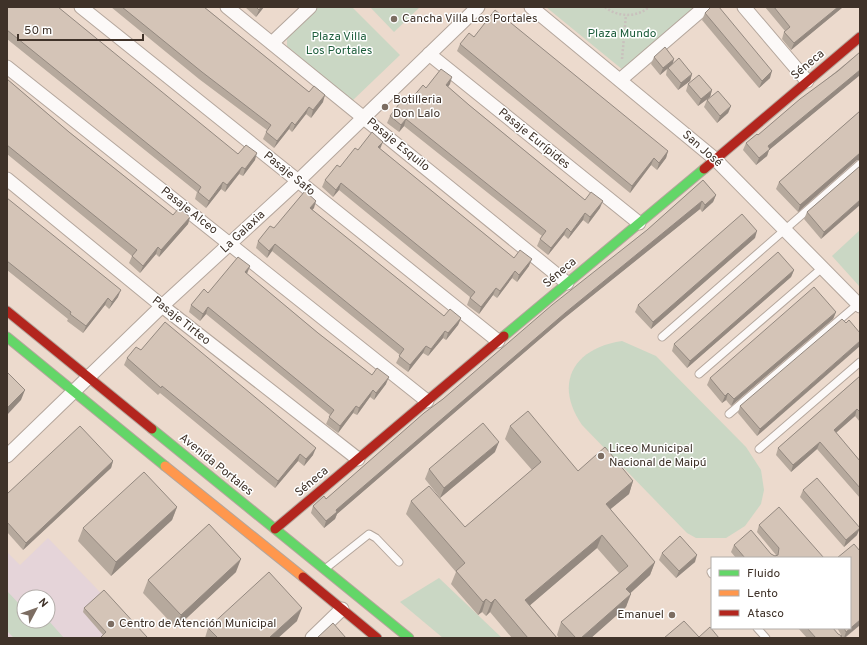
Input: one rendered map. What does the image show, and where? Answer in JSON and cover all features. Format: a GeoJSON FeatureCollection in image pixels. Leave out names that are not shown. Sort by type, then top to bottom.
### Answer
{"type":"FeatureCollection","features":[{"type":"Feature","properties":{"kind":"main road","name":"Séneca"},"geometry":{"type":"LineString","coordinates":[[275,529],[860,36]]}},
{"type":"Feature","properties":{"kind":"main road","name":"Avenida Portales"},"geometry":{"type":"LineString","coordinates":[[7,312],[409,638]]}},
{"type":"Feature","properties":{"kind":"main road"},"geometry":{"type":"LineString","coordinates":[[7,337],[377,638]]}},
{"type":"Feature","properties":{"kind":"street","name":"Pasaje Safo"},"geometry":{"type":"LineString","coordinates":[[81,7],[498,341]]}},
{"type":"Feature","properties":{"kind":"street","name":"Pasaje Esquilo"},"geometry":{"type":"LineString","coordinates":[[227,7],[567,283]]}},
{"type":"Feature","properties":{"kind":"street"},"geometry":{"type":"LineString","coordinates":[[272,43],[310,7]]}},
{"type":"Feature","properties":{"kind":"street","name":"La Galaxia"},"geometry":{"type":"LineString","coordinates":[[7,456],[162,306],[298,182],[363,117],[478,7]]}},
{"type":"Feature","properties":{"kind":"street","name":"San José"},"geometry":{"type":"LineString","coordinates":[[531,7],[715,159],[859,305]]}},
{"type":"Feature","properties":{"kind":"street"},"geometry":{"type":"LineString","coordinates":[[620,80],[706,7]]}},
{"type":"Feature","properties":{"kind":"street"},"geometry":{"type":"LineString","coordinates":[[744,7],[807,82]]}},
{"type":"Feature","properties":{"kind":"street","name":"Pasaje Eurípides"},"geometry":{"type":"LineString","coordinates":[[429,54],[639,223]]}},
{"type":"Feature","properties":{"kind":"street","name":"Pasaje Alceo"},"geometry":{"type":"LineString","coordinates":[[7,66],[427,401]]}},
{"type":"Feature","properties":{"kind":"street","name":"Pasaje Tirteo"},"geometry":{"type":"LineString","coordinates":[[7,179],[162,306],[358,460]]}},
{"type":"Feature","properties":{"kind":"street"},"geometry":{"type":"LineString","coordinates":[[312,638],[342,609]]}},
{"type":"Feature","properties":{"kind":"lane"},"geometry":{"type":"LineString","coordinates":[[662,337],[860,164]]}},
{"type":"Feature","properties":{"kind":"lane"},"geometry":{"type":"LineString","coordinates":[[699,374],[822,268]]}},
{"type":"Feature","properties":{"kind":"lane"},"geometry":{"type":"LineString","coordinates":[[729,414],[859,305]]}},
{"type":"Feature","properties":{"kind":"lane"},"geometry":{"type":"LineString","coordinates":[[759,449],[860,362]]}},
{"type":"Feature","properties":{"kind":"lane"},"geometry":{"type":"LineString","coordinates":[[325,570],[369,534],[376,538],[399,562]]}},
{"type":"Feature","properties":{"kind":"lane"},"geometry":{"type":"LineString","coordinates":[[758,629],[766,638]]}},
{"type":"Feature","properties":{"kind":"path"},"geometry":{"type":"LineString","coordinates":[[605,7],[616,13],[626,15],[636,14],[649,7]]}},
{"type":"Feature","properties":{"kind":"path"},"geometry":{"type":"LineString","coordinates":[[620,80],[626,15]]}},
{"type":"Feature","properties":{"kind":"shaded area"},"geometry":{"type":"Polygon","coordinates":[[[48,538],[144,638],[8,638],[7,552],[20,565],[48,538]]]}},
{"type":"Feature","properties":{"kind":"green space","name":"Plaza Villa Los Portales"},"geometry":{"type":"Polygon","coordinates":[[[318,7],[352,7],[400,55],[352,101],[287,46],[287,38],[318,7]]]}},
{"type":"Feature","properties":{"kind":"green space","name":"Cancha Villa Los Portales"},"geometry":{"type":"Polygon","coordinates":[[[370,7],[420,7],[394,32],[370,7]]]}},
{"type":"Feature","properties":{"kind":"green space","name":"Plaza Mundo"},"geometry":{"type":"Polygon","coordinates":[[[546,7],[697,7],[623,70],[546,7]]]}},
{"type":"Feature","properties":{"kind":"green space"},"geometry":{"type":"Polygon","coordinates":[[[860,230],[860,287],[832,256],[860,230]]]}},
{"type":"Feature","properties":{"kind":"green space"},"geometry":{"type":"Polygon","coordinates":[[[622,341],[656,356],[746,447],[761,470],[764,490],[761,504],[745,526],[726,538],[696,538],[687,533],[582,425],[573,410],[569,395],[569,382],[573,370],[591,351],[605,345],[622,341]]]}},
{"type":"Feature","properties":{"kind":"green space"},"geometry":{"type":"Polygon","coordinates":[[[439,578],[502,638],[443,638],[400,602],[439,578]]]}},
{"type":"Feature","properties":{"kind":"green space"},"geometry":{"type":"Polygon","coordinates":[[[7,591],[16,601],[16,629],[56,629],[64,638],[14,638],[7,631],[7,591]]]}},
{"type":"Feature","properties":{"kind":"building"},"geometry":{"type":"Polygon","coordinates":[[[7,7],[58,7],[238,154],[246,145],[257,153],[245,169],[242,167],[227,185],[223,182],[209,201],[198,192],[201,187],[7,30],[7,7]]]}},
{"type":"Feature","properties":{"kind":"building"},"geometry":{"type":"Polygon","coordinates":[[[122,7],[204,7],[309,92],[314,86],[325,95],[313,110],[309,107],[295,125],[292,122],[277,141],[266,132],[271,125],[202,72],[122,7]]]}},
{"type":"Feature","properties":{"kind":"building"},"geometry":{"type":"Polygon","coordinates":[[[711,7],[719,7],[772,71],[762,81],[705,13],[711,7]]]}},
{"type":"Feature","properties":{"kind":"building"},"geometry":{"type":"Polygon","coordinates":[[[774,7],[838,7],[794,43],[784,32],[790,27],[774,7]]]}},
{"type":"Feature","properties":{"kind":"building"},"geometry":{"type":"Polygon","coordinates":[[[495,10],[668,151],[659,163],[654,158],[632,186],[460,44],[469,33],[474,37],[495,10]]]}},
{"type":"Feature","properties":{"kind":"building"},"geometry":{"type":"Polygon","coordinates":[[[665,47],[674,59],[663,68],[654,57],[665,47]]]}},
{"type":"Feature","properties":{"kind":"building"},"geometry":{"type":"Polygon","coordinates":[[[860,52],[860,70],[768,146],[770,149],[759,158],[746,143],[757,134],[758,135],[800,99],[838,71],[860,52]]]}},
{"type":"Feature","properties":{"kind":"building"},"geometry":{"type":"Polygon","coordinates":[[[679,58],[692,74],[681,83],[668,68],[679,58]]]}},
{"type":"Feature","properties":{"kind":"building"},"geometry":{"type":"Polygon","coordinates":[[[441,69],[452,77],[446,85],[585,200],[591,192],[603,201],[590,217],[585,213],[571,232],[567,228],[551,248],[540,239],[546,231],[406,119],[401,125],[390,116],[402,100],[407,104],[423,85],[426,88],[441,69]]]}},
{"type":"Feature","properties":{"kind":"building"},"geometry":{"type":"Polygon","coordinates":[[[699,75],[712,90],[701,99],[688,84],[699,75]]]}},
{"type":"Feature","properties":{"kind":"building"},"geometry":{"type":"Polygon","coordinates":[[[7,79],[69,132],[173,215],[179,208],[190,217],[161,250],[158,247],[143,266],[132,256],[137,250],[7,145],[7,79]]]}},
{"type":"Feature","properties":{"kind":"building"},"geometry":{"type":"Polygon","coordinates":[[[718,91],[731,106],[720,116],[707,100],[718,91]]]}},
{"type":"Feature","properties":{"kind":"building"},"geometry":{"type":"Polygon","coordinates":[[[860,111],[860,153],[800,205],[779,182],[860,111]]]}},
{"type":"Feature","properties":{"kind":"building"},"geometry":{"type":"Polygon","coordinates":[[[372,132],[383,142],[378,147],[514,258],[520,250],[532,259],[519,275],[515,271],[500,291],[496,288],[481,307],[470,298],[475,292],[341,183],[336,190],[325,180],[337,165],[340,167],[355,148],[358,150],[372,132]]]}},
{"type":"Feature","properties":{"kind":"building"},"geometry":{"type":"Polygon","coordinates":[[[860,166],[860,200],[824,232],[807,212],[860,166]]]}},
{"type":"Feature","properties":{"kind":"building"},"geometry":{"type":"Polygon","coordinates":[[[703,180],[716,195],[705,205],[702,201],[565,313],[336,510],[337,512],[326,521],[313,506],[324,496],[326,499],[424,413],[443,399],[552,305],[647,230],[703,180]]]}},
{"type":"Feature","properties":{"kind":"building"},"geometry":{"type":"Polygon","coordinates":[[[305,191],[316,201],[310,208],[444,316],[450,309],[461,318],[448,333],[445,331],[431,349],[426,346],[410,365],[399,356],[404,349],[275,244],[269,251],[258,241],[270,226],[274,228],[305,191]]]}},
{"type":"Feature","properties":{"kind":"building"},"geometry":{"type":"Polygon","coordinates":[[[7,198],[121,290],[112,302],[108,298],[86,326],[70,314],[71,312],[7,261],[7,198]]]}},
{"type":"Feature","properties":{"kind":"building"},"geometry":{"type":"Polygon","coordinates":[[[742,214],[757,231],[653,322],[638,305],[742,214]]]}},
{"type":"Feature","properties":{"kind":"building"},"geometry":{"type":"Polygon","coordinates":[[[778,252],[794,270],[690,361],[674,344],[778,252]]]}},
{"type":"Feature","properties":{"kind":"building"},"geometry":{"type":"Polygon","coordinates":[[[238,257],[250,266],[245,272],[318,333],[372,375],[377,368],[389,377],[376,393],[373,390],[359,408],[356,406],[340,426],[329,417],[334,410],[208,307],[203,314],[191,305],[204,289],[208,293],[238,257]]]}},
{"type":"Feature","properties":{"kind":"building"},"geometry":{"type":"Polygon","coordinates":[[[814,287],[836,312],[734,399],[728,393],[725,396],[710,378],[814,287]]]}},
{"type":"Feature","properties":{"kind":"building"},"geometry":{"type":"Polygon","coordinates":[[[842,319],[846,323],[849,320],[860,333],[860,341],[760,429],[740,406],[842,319]]]}},
{"type":"Feature","properties":{"kind":"building"},"geometry":{"type":"Polygon","coordinates":[[[165,322],[316,448],[306,459],[300,454],[278,481],[162,386],[161,388],[127,358],[136,347],[141,350],[165,322]]]}},
{"type":"Feature","properties":{"kind":"building"},"geometry":{"type":"Polygon","coordinates":[[[7,372],[25,390],[7,408],[7,372]]]}},
{"type":"Feature","properties":{"kind":"building"},"geometry":{"type":"Polygon","coordinates":[[[860,376],[860,412],[857,409],[834,430],[860,461],[860,488],[820,442],[793,465],[778,448],[860,376]]]}},
{"type":"Feature","properties":{"kind":"building"},"geometry":{"type":"Polygon","coordinates":[[[528,411],[578,471],[605,447],[633,481],[606,504],[655,562],[626,589],[631,594],[581,638],[576,638],[561,622],[628,566],[602,535],[525,600],[557,638],[528,638],[495,599],[491,603],[486,599],[483,602],[456,571],[465,563],[411,501],[429,486],[465,527],[541,462],[510,426],[528,411]]]}},
{"type":"Feature","properties":{"kind":"building"},"geometry":{"type":"Polygon","coordinates":[[[483,423],[499,442],[444,488],[429,469],[483,423]]]}},
{"type":"Feature","properties":{"kind":"building"},"geometry":{"type":"Polygon","coordinates":[[[80,426],[113,461],[26,543],[7,522],[7,494],[80,426]]]}},
{"type":"Feature","properties":{"kind":"building"},"geometry":{"type":"Polygon","coordinates":[[[144,472],[177,507],[116,562],[83,528],[144,472]]]}},
{"type":"Feature","properties":{"kind":"building"},"geometry":{"type":"Polygon","coordinates":[[[817,478],[860,528],[846,540],[803,490],[817,478]]]}},
{"type":"Feature","properties":{"kind":"building"},"geometry":{"type":"Polygon","coordinates":[[[779,507],[823,557],[744,557],[734,545],[751,530],[771,554],[775,556],[778,555],[779,548],[759,525],[779,507]]]}},
{"type":"Feature","properties":{"kind":"building"},"geometry":{"type":"Polygon","coordinates":[[[209,524],[241,559],[181,615],[148,580],[209,524]]]}},
{"type":"Feature","properties":{"kind":"building"},"geometry":{"type":"Polygon","coordinates":[[[680,536],[697,555],[679,571],[662,553],[680,536]]]}},
{"type":"Feature","properties":{"kind":"building"},"geometry":{"type":"Polygon","coordinates":[[[854,544],[860,551],[860,620],[851,628],[851,557],[838,557],[854,544]]]}},
{"type":"Feature","properties":{"kind":"building"},"geometry":{"type":"Polygon","coordinates":[[[269,572],[302,608],[269,638],[218,638],[208,628],[269,572]]]}},
{"type":"Feature","properties":{"kind":"building","name":"Centro de Atención Municipal"},"geometry":{"type":"Polygon","coordinates":[[[104,590],[147,637],[146,638],[100,638],[106,632],[84,608],[104,590]]]}},
{"type":"Feature","properties":{"kind":"building"},"geometry":{"type":"Polygon","coordinates":[[[684,621],[699,637],[710,627],[719,638],[664,638],[684,621]]]}},
{"type":"Feature","properties":{"kind":"building"},"geometry":{"type":"Polygon","coordinates":[[[333,623],[346,638],[317,638],[333,623]]]}},
{"type":"Feature","properties":{"kind":"building"},"geometry":{"type":"Polygon","coordinates":[[[808,629],[834,629],[842,636],[839,638],[816,638],[808,629]]]}},
{"type":"Feature","properties":{"kind":"traffic: fast"},"geometry":{"type":"LineString","coordinates":[[504,336],[704,169]]}},
{"type":"Feature","properties":{"kind":"traffic: fast"},"geometry":{"type":"LineString","coordinates":[[7,337],[165,466]]}},
{"type":"Feature","properties":{"kind":"traffic: fast"},"geometry":{"type":"LineString","coordinates":[[152,429],[409,638]]}},
{"type":"Feature","properties":{"kind":"traffic: slow"},"geometry":{"type":"LineString","coordinates":[[165,466],[303,577]]}},
{"type":"Feature","properties":{"kind":"traffic: jam"},"geometry":{"type":"LineString","coordinates":[[704,169],[860,37]]}},
{"type":"Feature","properties":{"kind":"traffic: jam"},"geometry":{"type":"LineString","coordinates":[[7,311],[152,429]]}},
{"type":"Feature","properties":{"kind":"traffic: jam"},"geometry":{"type":"LineString","coordinates":[[275,529],[504,336]]}},
{"type":"Feature","properties":{"kind":"traffic: jam"},"geometry":{"type":"LineString","coordinates":[[303,577],[377,638]]}},
{"type":"Feature","properties":{"kind":"place","name":"Cancha Villa Los Portales"},"geometry":{"type":"Point","coordinates":[394,19]}},
{"type":"Feature","properties":{"kind":"place","name":"Botilleria Don Lalo"},"geometry":{"type":"Point","coordinates":[385,107]}},
{"type":"Feature","properties":{"kind":"place","name":"Liceo Municipal Nacional de Maipú"},"geometry":{"type":"Point","coordinates":[601,456]}},
{"type":"Feature","properties":{"kind":"place","name":"Emanuel"},"geometry":{"type":"Point","coordinates":[672,615]}},
{"type":"Feature","properties":{"kind":"place","name":"Centro de Atención Municipal"},"geometry":{"type":"Point","coordinates":[111,624]}}]}
